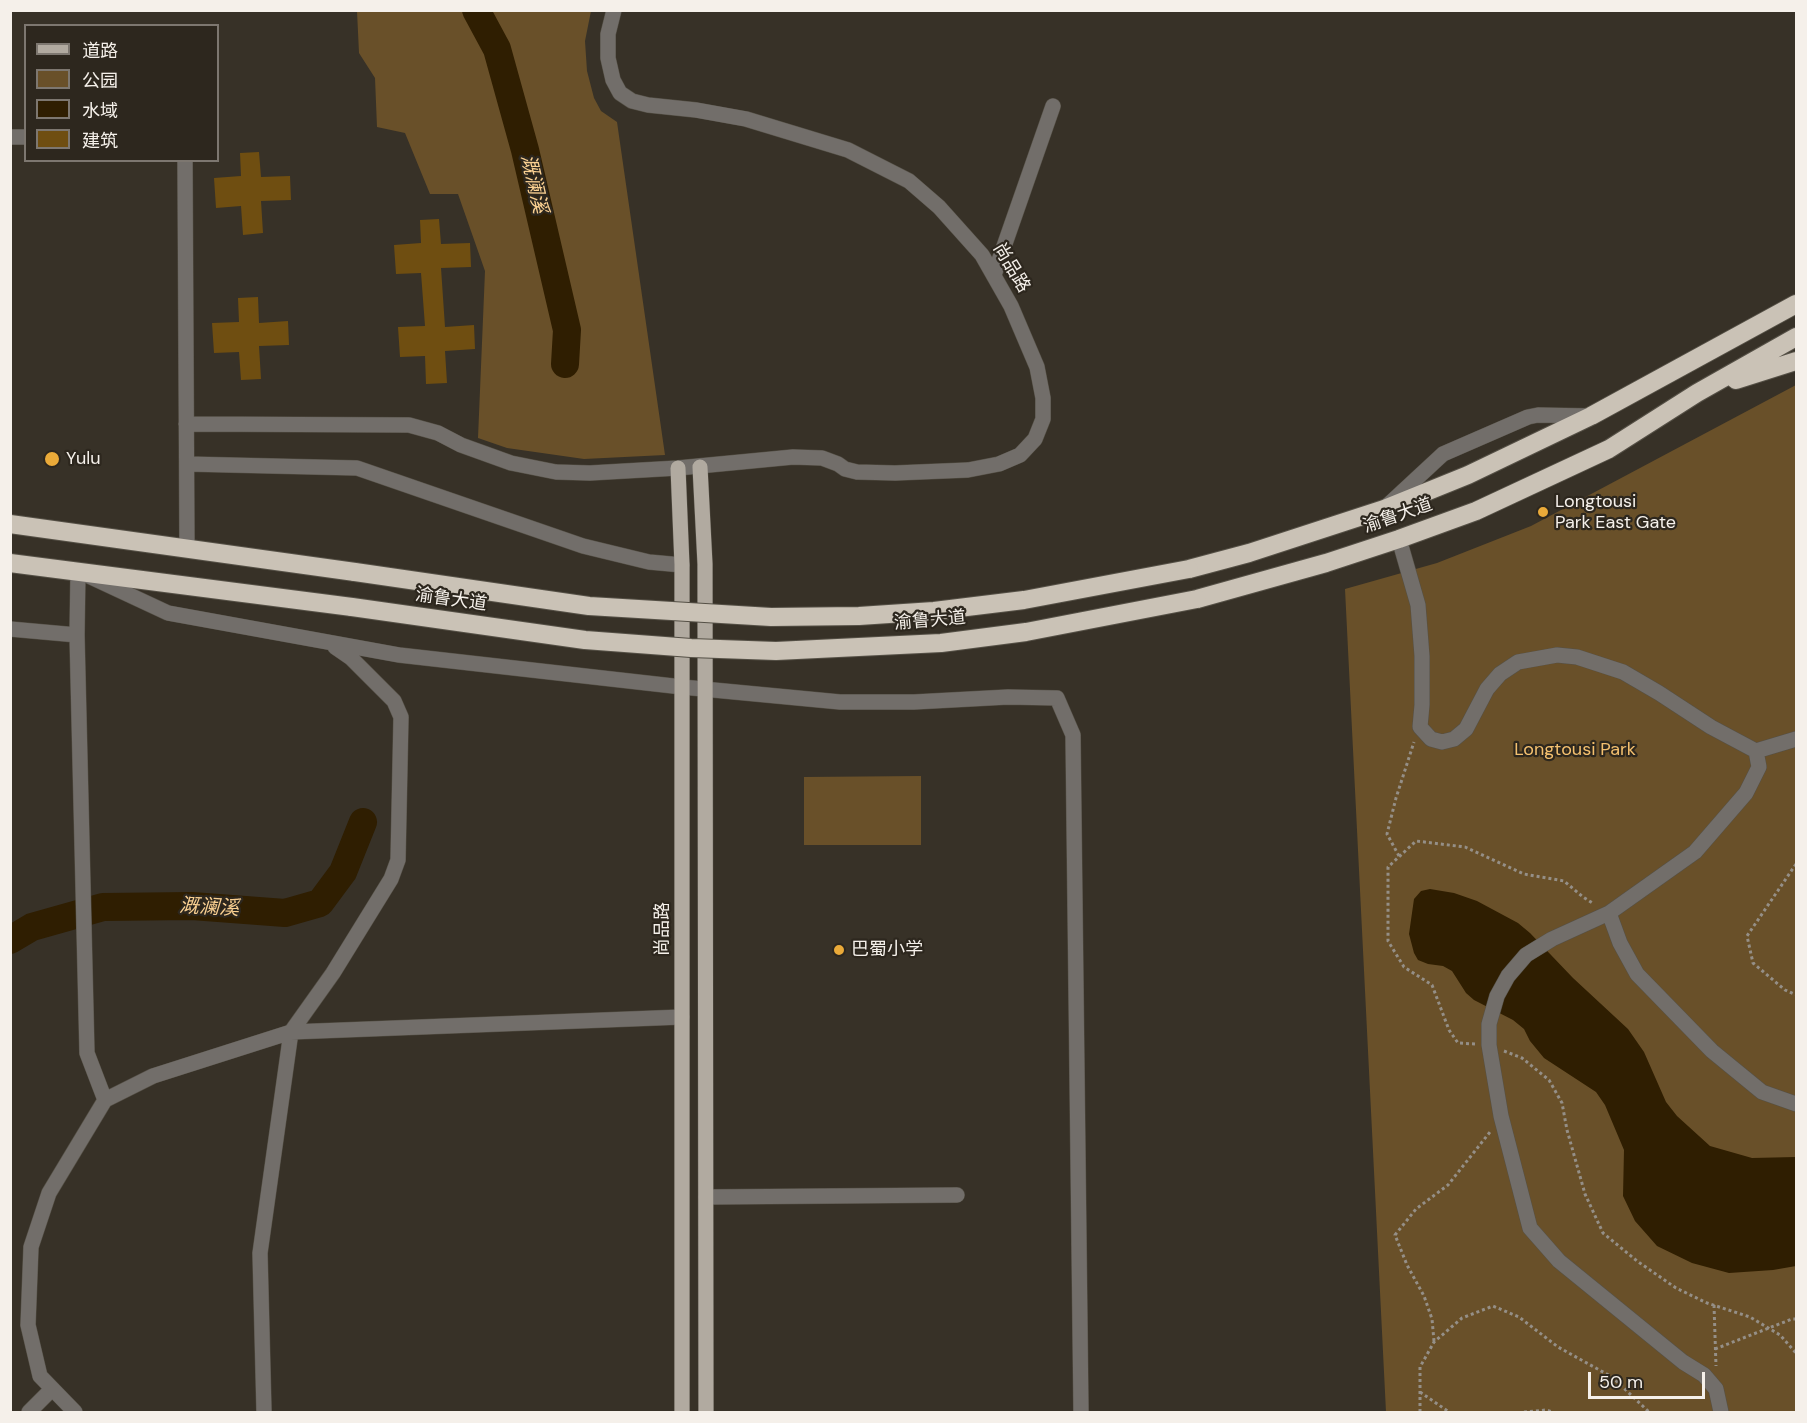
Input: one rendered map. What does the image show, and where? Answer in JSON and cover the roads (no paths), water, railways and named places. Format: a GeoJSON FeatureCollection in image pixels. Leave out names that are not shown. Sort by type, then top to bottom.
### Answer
{"type":"FeatureCollection","features":[{"type":"Feature","properties":{"kind":"highway","name":"渝鲁大道"},"geometry":{"type":"LineString","coordinates":[[10,524],[589,606],[771,617],[859,616],[934,611],[1024,600],[1189,569],[1249,553],[1384,509],[1468,475],[1591,416],[1797,304]]}},
{"type":"Feature","properties":{"kind":"highway","name":"渝鲁大道"},"geometry":{"type":"LineString","coordinates":[[10,563],[585,640],[691,648],[776,651],[941,643],[1026,632],[1197,599],[1326,563],[1399,539],[1476,511],[1609,449],[1697,393],[1797,337]]}},
{"type":"Feature","properties":{"kind":"highway"},"geometry":{"type":"LineString","coordinates":[[1697,393],[1797,361]]}},
{"type":"Feature","properties":{"kind":"main road"},"geometry":{"type":"LineString","coordinates":[[700,466],[705,564],[706,1413]]}},
{"type":"Feature","properties":{"kind":"main road","name":"尚品路"},"geometry":{"type":"LineString","coordinates":[[678,468],[682,687],[682,1413]]}},
{"type":"Feature","properties":{"kind":"street","name":"尚品路"},"geometry":{"type":"LineString","coordinates":[[614,10],[608,34],[608,58],[613,80],[620,93],[632,101],[746,118],[848,150],[909,181],[939,207],[982,255],[1011,306],[1037,367],[1043,398],[1043,419],[1035,439],[1020,455],[999,464],[968,470],[857,472],[844,469],[822,458],[793,457],[678,468]]}},
{"type":"Feature","properties":{"kind":"street"},"geometry":{"type":"LineString","coordinates":[[994,275],[1053,106]]}},
{"type":"Feature","properties":{"kind":"street"},"geometry":{"type":"LineString","coordinates":[[185,162],[187,548]]}},
{"type":"Feature","properties":{"kind":"street"},"geometry":{"type":"LineString","coordinates":[[1384,509],[1436,458],[1443,454],[1528,417],[1538,415],[1591,416]]}},
{"type":"Feature","properties":{"kind":"street"},"geometry":{"type":"LineString","coordinates":[[186,424],[409,426],[438,433],[461,445],[511,463],[556,472],[590,473],[678,468]]}},
{"type":"Feature","properties":{"kind":"street"},"geometry":{"type":"LineString","coordinates":[[187,464],[357,468],[583,546],[649,562],[681,565]]}},
{"type":"Feature","properties":{"kind":"street"},"geometry":{"type":"LineString","coordinates":[[1399,539],[1418,605],[1422,656],[1420,727],[1431,739],[1442,742],[1454,739],[1466,729],[1487,689],[1500,674],[1518,662],[1557,655],[1577,657],[1623,672],[1711,728],[1756,751],[1797,740]]}},
{"type":"Feature","properties":{"kind":"street"},"geometry":{"type":"LineString","coordinates":[[105,1101],[87,1053],[77,635],[78,571],[168,613],[399,655],[682,687],[840,702],[914,702],[1008,697],[1057,698],[1073,735],[1081,1413]]}},
{"type":"Feature","properties":{"kind":"street"},"geometry":{"type":"LineString","coordinates":[[10,629],[77,635]]}},
{"type":"Feature","properties":{"kind":"street"},"geometry":{"type":"LineString","coordinates":[[264,1413],[260,1253],[291,1032],[333,974],[391,879],[398,860],[401,717],[394,701],[351,658],[330,643]]}},
{"type":"Feature","properties":{"kind":"street"},"geometry":{"type":"LineString","coordinates":[[1721,1413],[1716,1389],[1704,1375],[1683,1362],[1559,1261],[1530,1228],[1501,1116],[1489,1045],[1489,1024],[1497,996],[1508,976],[1526,955],[1552,939],[1609,913],[1695,852],[1746,793],[1759,767],[1756,751]]}},
{"type":"Feature","properties":{"kind":"street"},"geometry":{"type":"LineString","coordinates":[[1609,913],[1620,944],[1636,974],[1712,1051],[1762,1092],[1797,1104]]}},
{"type":"Feature","properties":{"kind":"street"},"geometry":{"type":"LineString","coordinates":[[75,1413],[40,1376],[28,1325],[31,1247],[49,1193],[105,1101],[153,1076],[291,1032],[682,1017]]}},
{"type":"Feature","properties":{"kind":"street"},"geometry":{"type":"LineString","coordinates":[[706,1197],[957,1195]]}},
{"type":"Feature","properties":{"kind":"street"},"geometry":{"type":"LineString","coordinates":[[29,1413],[52,1389]]}},
{"type":"Feature","properties":{"kind":"water"},"geometry":{"type":"Polygon","coordinates":[[[1430,889],[1454,893],[1477,901],[1518,923],[1530,933],[1573,978],[1628,1029],[1644,1052],[1666,1102],[1677,1116],[1710,1146],[1752,1158],[1796,1157],[1796,1266],[1729,1273],[1692,1263],[1657,1246],[1635,1221],[1623,1196],[1624,1150],[1605,1105],[1596,1092],[1544,1058],[1530,1041],[1524,1029],[1513,1020],[1474,1000],[1466,993],[1452,971],[1443,966],[1418,960],[1409,934],[1414,899],[1421,891],[1430,889]]]}},
{"type":"Feature","properties":{"kind":"waterway","name":"溉澜溪"},"geometry":{"type":"LineString","coordinates":[[476,10],[497,49],[525,150],[567,330],[565,364]]}},
{"type":"Feature","properties":{"kind":"waterway","name":"溉澜溪"},"geometry":{"type":"LineString","coordinates":[[10,940],[32,927],[103,907],[192,906],[285,913],[320,903],[343,872],[363,822]]}},
{"type":"Feature","properties":{"kind":"place","name":"Yulu"},"geometry":{"type":"Point","coordinates":[52,459]}},
{"type":"Feature","properties":{"kind":"place","name":"Longtousi Park East Gate"},"geometry":{"type":"Point","coordinates":[1543,512]}},
{"type":"Feature","properties":{"kind":"place","name":"巴蜀小学"},"geometry":{"type":"Point","coordinates":[839,950]}},
{"type":"Feature","properties":{"kind":"park label","name":"Longtousi Park"},"geometry":{"type":"Point","coordinates":[1575,750]}}]}
